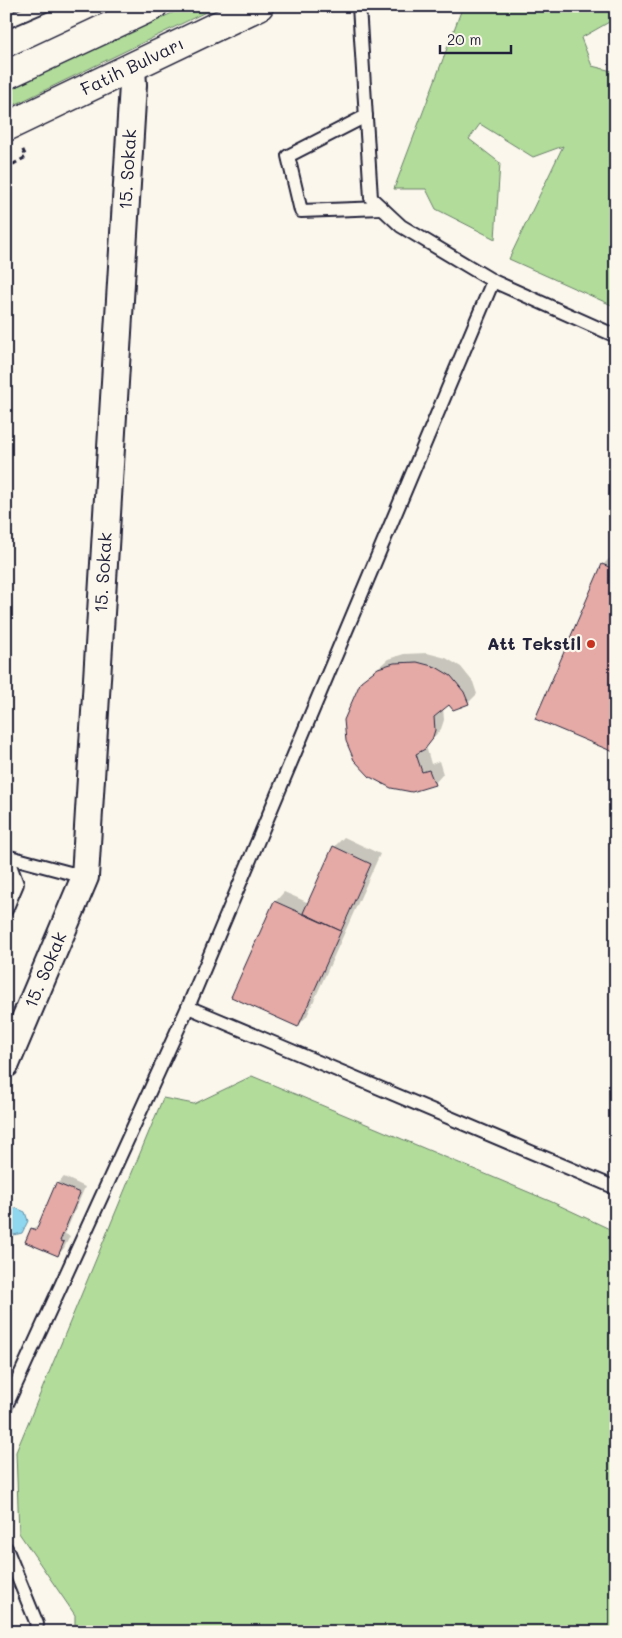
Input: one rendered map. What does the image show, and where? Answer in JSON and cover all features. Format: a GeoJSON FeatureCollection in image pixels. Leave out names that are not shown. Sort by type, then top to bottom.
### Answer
{"type":"FeatureCollection","features":[{"type":"Feature","properties":{"kind":"main road","name":"Fatih Bulvarı"},"geometry":{"type":"LineString","coordinates":[[12,134],[132,68],[258,6]]}},
{"type":"Feature","properties":{"kind":"main road"},"geometry":{"type":"LineString","coordinates":[[6,75],[144,7]]}},
{"type":"Feature","properties":{"kind":"street","name":"15. Sokak"},"geometry":{"type":"LineString","coordinates":[[6,1064],[85,876],[133,86],[132,68]]}},
{"type":"Feature","properties":{"kind":"lane"},"geometry":{"type":"LineString","coordinates":[[6,22],[43,6]]}},
{"type":"Feature","properties":{"kind":"lane"},"geometry":{"type":"LineString","coordinates":[[360,6],[371,198],[401,226],[493,281],[616,336]]}},
{"type":"Feature","properties":{"kind":"lane"},"geometry":{"type":"LineString","coordinates":[[366,116],[288,156],[301,211],[382,208]]}},
{"type":"Feature","properties":{"kind":"lane"},"geometry":{"type":"LineString","coordinates":[[6,1406],[188,1007],[493,281]]}},
{"type":"Feature","properties":{"kind":"lane"},"geometry":{"type":"LineString","coordinates":[[7,855],[85,876]]}},
{"type":"Feature","properties":{"kind":"lane"},"geometry":{"type":"LineString","coordinates":[[6,910],[17,884],[7,855]]}},
{"type":"Feature","properties":{"kind":"lane"},"geometry":{"type":"LineString","coordinates":[[188,1007],[615,1187]]}},
{"type":"Feature","properties":{"kind":"lane"},"geometry":{"type":"LineString","coordinates":[[6,1548],[37,1624],[35,1632]]}},
{"type":"Feature","properties":{"kind":"path"},"geometry":{"type":"LineString","coordinates":[[6,164],[8,167],[26,157],[12,134]]}},
{"type":"Feature","properties":{"kind":"green space"},"geometry":{"type":"Polygon","coordinates":[[[187,6],[218,6],[6,109],[6,90],[187,6]]]}},
{"type":"Feature","properties":{"kind":"green space"},"geometry":{"type":"Polygon","coordinates":[[[463,6],[616,6],[616,23],[611,21],[581,38],[592,66],[616,72],[616,307],[509,259],[563,146],[533,157],[480,124],[469,139],[500,163],[495,239],[436,209],[426,189],[394,189],[463,6]]]}},
{"type":"Feature","properties":{"kind":"green space"},"geometry":{"type":"Polygon","coordinates":[[[252,1076],[552,1202],[616,1232],[616,1632],[75,1632],[75,1615],[19,1533],[16,1452],[163,1098],[194,1104],[252,1076]]]}},
{"type":"Feature","properties":{"kind":"water"},"geometry":{"type":"Polygon","coordinates":[[[16,1208],[25,1212],[28,1221],[22,1233],[14,1235],[6,1232],[6,1212],[16,1208]]]}},
{"type":"Feature","properties":{"kind":"building","name":"Att Tekstil"},"geometry":{"type":"Polygon","coordinates":[[[602,564],[616,570],[616,753],[535,719],[602,564]]]}},
{"type":"Feature","properties":{"kind":"building"},"geometry":{"type":"Polygon","coordinates":[[[417,662],[436,667],[451,676],[464,692],[469,704],[453,710],[449,705],[434,717],[435,730],[432,740],[425,749],[416,754],[422,772],[429,770],[435,785],[412,792],[391,788],[370,777],[354,760],[346,741],[344,720],[361,681],[378,668],[394,663],[417,662]]]}},
{"type":"Feature","properties":{"kind":"building"},"geometry":{"type":"Polygon","coordinates":[[[333,846],[371,864],[341,931],[303,913],[333,846]]]}},
{"type":"Feature","properties":{"kind":"building"},"geometry":{"type":"Polygon","coordinates":[[[274,901],[341,931],[298,1027],[231,997],[274,901]]]}},
{"type":"Feature","properties":{"kind":"building"},"geometry":{"type":"Polygon","coordinates":[[[56,1183],[80,1193],[60,1241],[64,1242],[58,1256],[25,1242],[31,1228],[36,1230],[56,1183]]]}},
{"type":"Feature","properties":{"kind":"place","name":"Att Tekstil"},"geometry":{"type":"Point","coordinates":[591,644]}}]}
